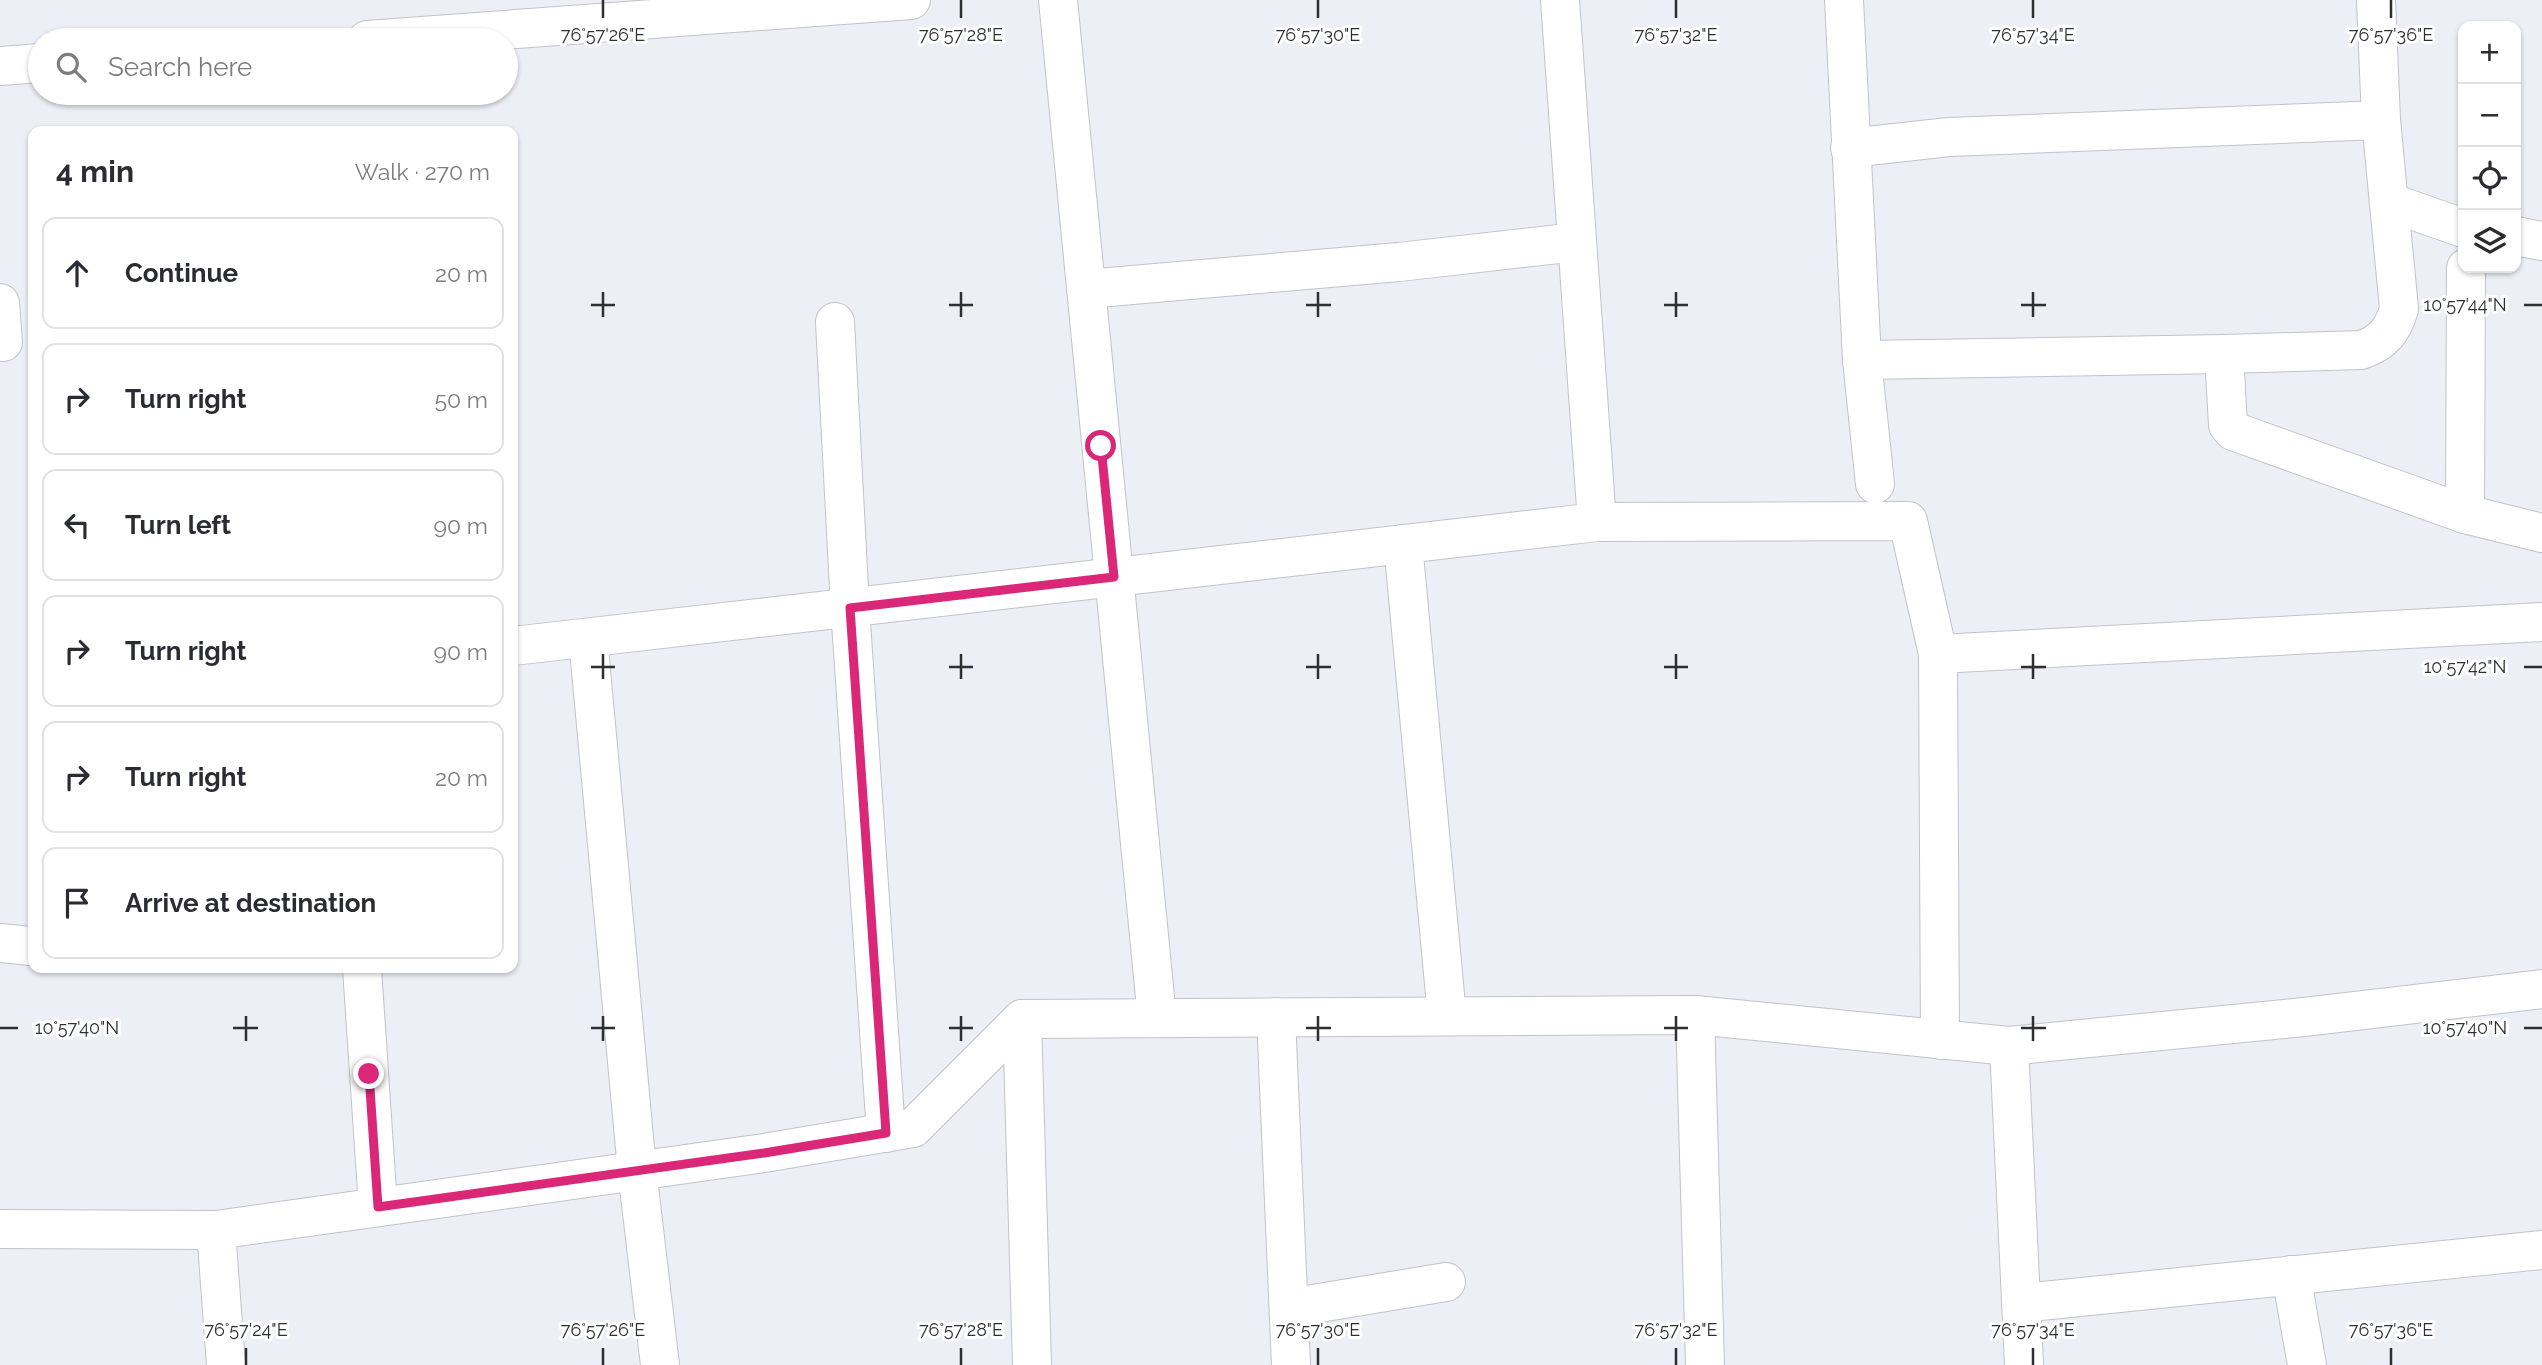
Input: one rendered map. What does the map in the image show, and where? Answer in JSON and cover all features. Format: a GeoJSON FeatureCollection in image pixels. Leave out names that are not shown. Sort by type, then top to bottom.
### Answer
{"type":"FeatureCollection","features":[{"type":"Feature","properties":{"kind":"street"},"geometry":{"type":"LineString","coordinates":[[518,29],[911,0]]}},
{"type":"Feature","properties":{"kind":"street"},"geometry":{"type":"LineString","coordinates":[[1058,0],[1157,1018]]}},
{"type":"Feature","properties":{"kind":"street"},"geometry":{"type":"LineString","coordinates":[[1560,0],[1597,522]]}},
{"type":"Feature","properties":{"kind":"street"},"geometry":{"type":"LineString","coordinates":[[1844,0],[1862,359],[1875,484]]}},
{"type":"Feature","properties":{"kind":"street"},"geometry":{"type":"LineString","coordinates":[[1862,359],[2224,354],[2361,350],[2374,346],[2394,327],[2399,309],[2381,120],[2376,0]]}},
{"type":"Feature","properties":{"kind":"street"},"geometry":{"type":"LineString","coordinates":[[0,66],[28,64]]}},
{"type":"Feature","properties":{"kind":"street"},"geometry":{"type":"LineString","coordinates":[[1850,148],[1950,137],[2381,120]]}},
{"type":"Feature","properties":{"kind":"street"},"geometry":{"type":"LineString","coordinates":[[2389,202],[2458,226]]}},
{"type":"Feature","properties":{"kind":"street"},"geometry":{"type":"LineString","coordinates":[[2521,237],[2542,241]]}},
{"type":"Feature","properties":{"kind":"street"},"geometry":{"type":"LineString","coordinates":[[1086,289],[1399,262],[1577,242]]}},
{"type":"Feature","properties":{"kind":"street"},"geometry":{"type":"LineString","coordinates":[[2465,514],[2466,273]]}},
{"type":"Feature","properties":{"kind":"street"},"geometry":{"type":"LineString","coordinates":[[0,303],[3,342]]}},
{"type":"Feature","properties":{"kind":"street"},"geometry":{"type":"LineString","coordinates":[[835,322],[850,608],[886,1133]]}},
{"type":"Feature","properties":{"kind":"street"},"geometry":{"type":"LineString","coordinates":[[2224,354],[2228,425],[2233,430],[2465,514],[2542,533]]}},
{"type":"Feature","properties":{"kind":"street"},"geometry":{"type":"LineString","coordinates":[[518,645],[1597,522],[1908,521],[1938,654],[1940,1040]]}},
{"type":"Feature","properties":{"kind":"street"},"geometry":{"type":"LineString","coordinates":[[1403,544],[1447,1016]]}},
{"type":"Feature","properties":{"kind":"street"},"geometry":{"type":"LineString","coordinates":[[1938,654],[2542,622]]}},
{"type":"Feature","properties":{"kind":"street"},"geometry":{"type":"LineString","coordinates":[[588,638],[636,1170],[660,1365]]}},
{"type":"Feature","properties":{"kind":"street"},"geometry":{"type":"LineString","coordinates":[[362,973],[378,1207]]}},
{"type":"Feature","properties":{"kind":"street"},"geometry":{"type":"LineString","coordinates":[[0,1229],[216,1230],[764,1153],[913,1128],[1022,1019],[1695,1015],[2009,1046],[2304,1017],[2542,989]]}},
{"type":"Feature","properties":{"kind":"street"},"geometry":{"type":"LineString","coordinates":[[1695,1015],[1705,1365]]}},
{"type":"Feature","properties":{"kind":"street"},"geometry":{"type":"LineString","coordinates":[[1276,1017],[1291,1365]]}},
{"type":"Feature","properties":{"kind":"street"},"geometry":{"type":"LineString","coordinates":[[1022,1019],[1032,1365]]}},
{"type":"Feature","properties":{"kind":"street"},"geometry":{"type":"LineString","coordinates":[[2009,1046],[2024,1365]]}},
{"type":"Feature","properties":{"kind":"street"},"geometry":{"type":"LineString","coordinates":[[216,1230],[226,1365]]}},
{"type":"Feature","properties":{"kind":"street"},"geometry":{"type":"LineString","coordinates":[[2022,1303],[2542,1250]]}},
{"type":"Feature","properties":{"kind":"street"},"geometry":{"type":"LineString","coordinates":[[2291,1275],[2307,1365]]}},
{"type":"Feature","properties":{"kind":"street"},"geometry":{"type":"LineString","coordinates":[[1289,1308],[1446,1282]]}},
{"type":"Feature","properties":{"kind":"route"},"geometry":{"type":"LineString","coordinates":[[369,1074],[378,1207],[764,1153],[886,1133],[850,608],[1114,577],[1101,446]]}}]}
